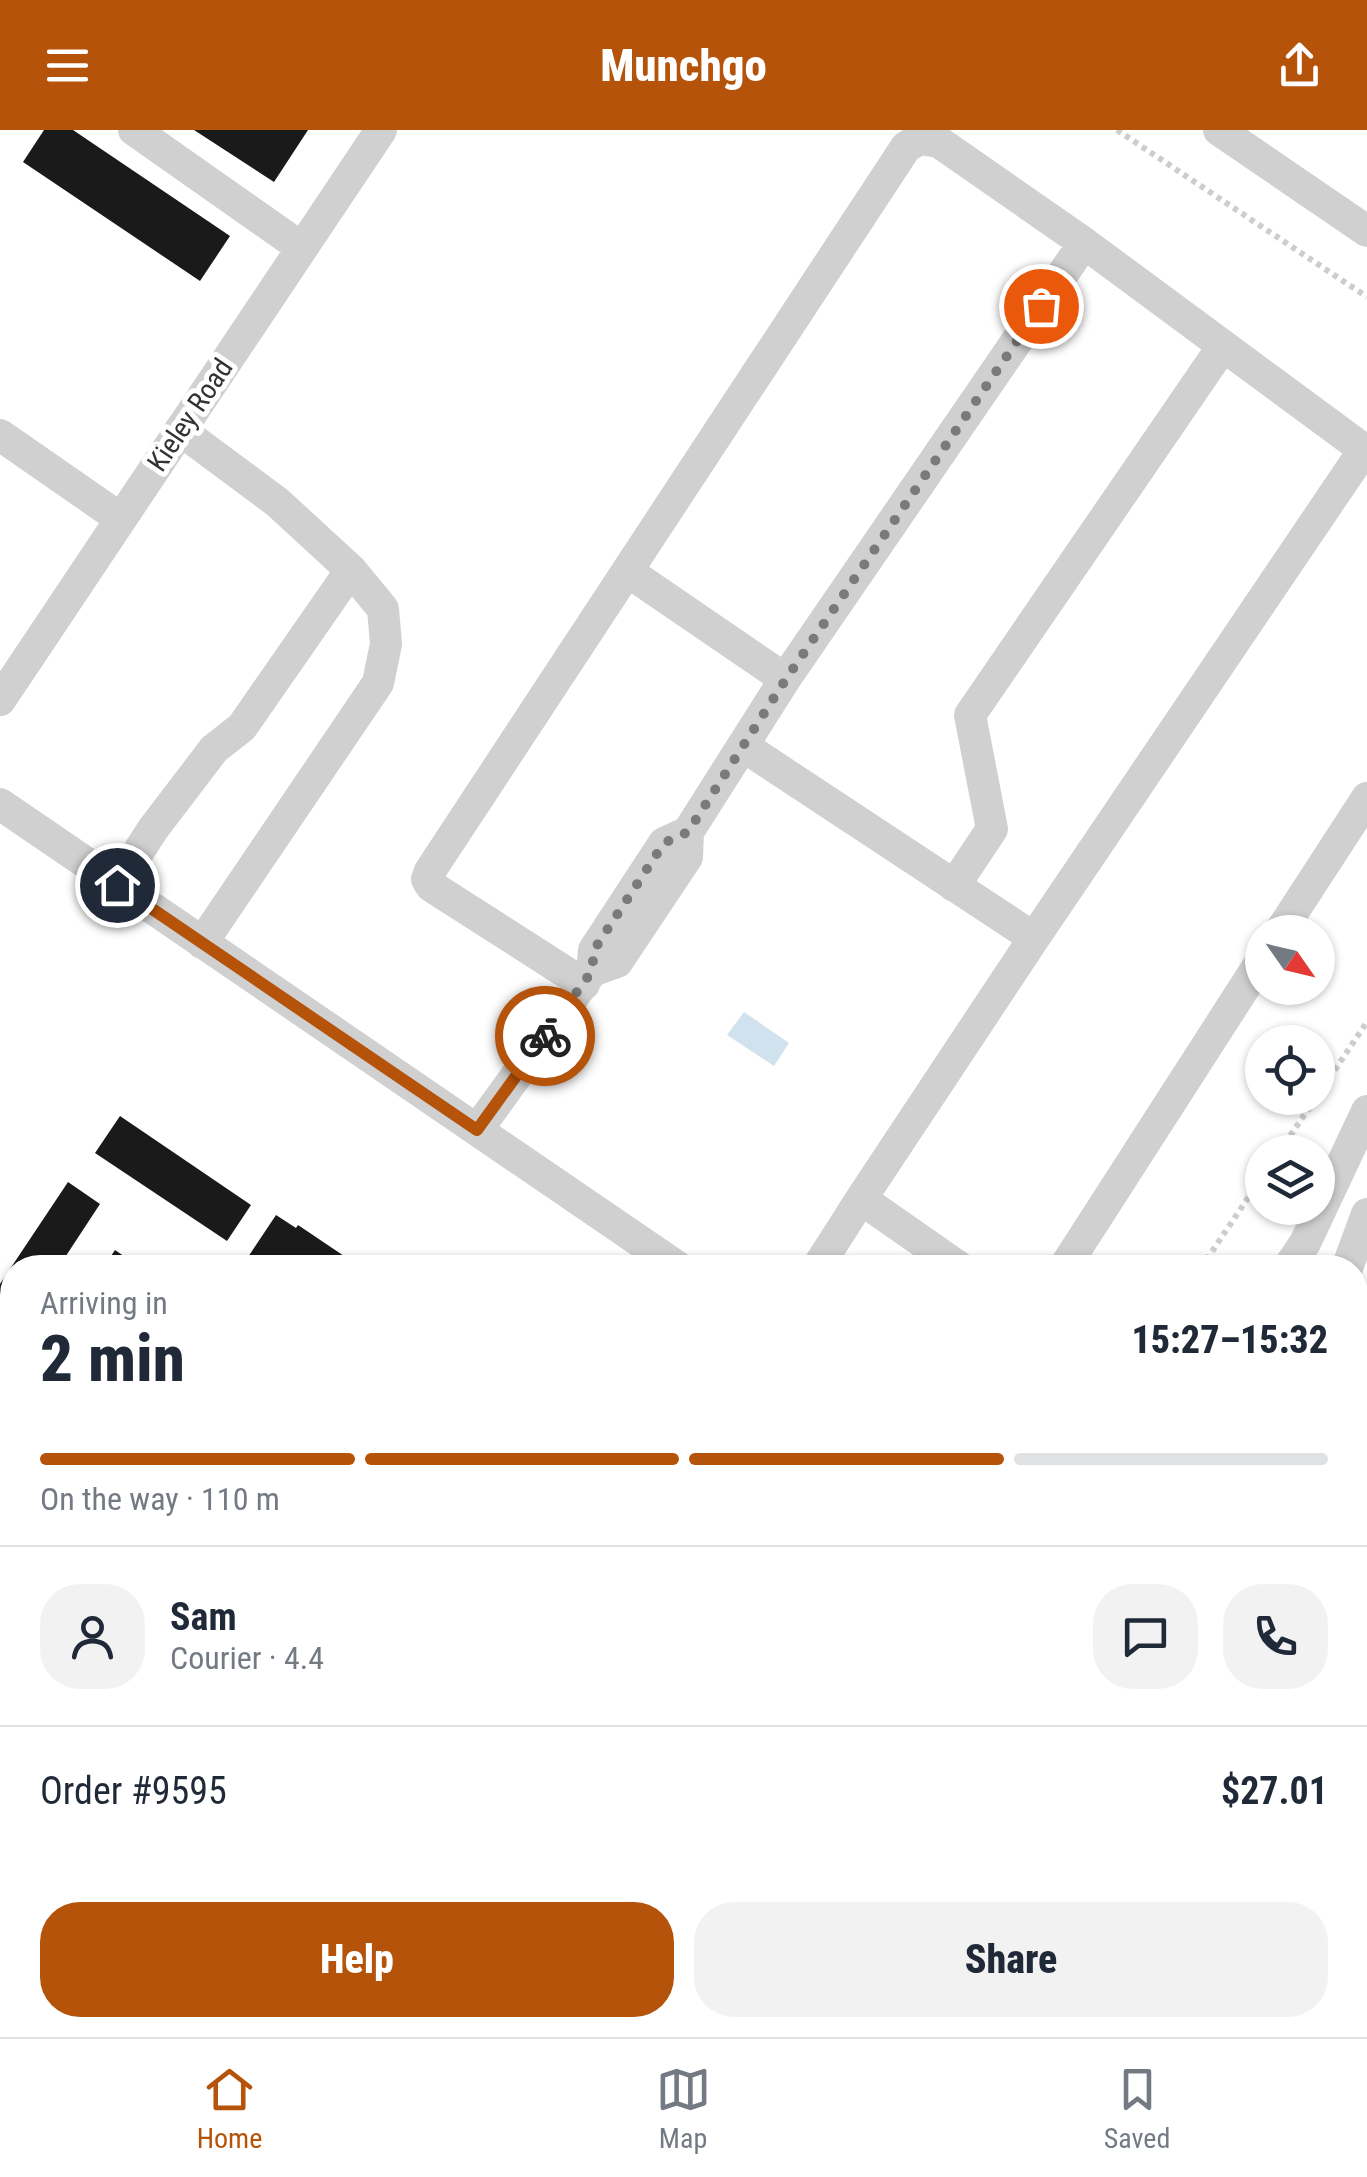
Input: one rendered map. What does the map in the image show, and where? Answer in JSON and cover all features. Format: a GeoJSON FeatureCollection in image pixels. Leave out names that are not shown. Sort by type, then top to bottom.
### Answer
{"type":"FeatureCollection","features":[{"type":"Feature","properties":{"kind":"street"},"geometry":{"type":"LineString","coordinates":[[134,130],[302,248]]}},
{"type":"Feature","properties":{"kind":"street","name":"Kieley Road"},"geometry":{"type":"LineString","coordinates":[[0,700],[381,130]]}},
{"type":"Feature","properties":{"kind":"street"},"geometry":{"type":"LineString","coordinates":[[1219,130],[1367,231]]}},
{"type":"Feature","properties":{"kind":"street"},"geometry":{"type":"LineString","coordinates":[[588,978],[431,886],[427,879],[430,871],[906,147],[918,139],[939,142],[1084,243],[1366,451],[1034,938],[825,1255]]}},
{"type":"Feature","properties":{"kind":"street"},"geometry":{"type":"LineString","coordinates":[[477,1130],[588,978],[617,962],[688,857],[688,832],[786,679],[1084,243]]}},
{"type":"Feature","properties":{"kind":"street"},"geometry":{"type":"LineString","coordinates":[[954,886],[992,829],[970,715],[1223,346]]}},
{"type":"Feature","properties":{"kind":"street"},"geometry":{"type":"LineString","coordinates":[[180,430],[276,502],[352,570],[382,609],[386,644],[378,683],[202,943]]}},
{"type":"Feature","properties":{"kind":"street"},"geometry":{"type":"LineString","coordinates":[[0,435],[121,519]]}},
{"type":"Feature","properties":{"kind":"street"},"geometry":{"type":"LineString","coordinates":[[117,885],[153,828],[214,749],[242,726],[352,570]]}},
{"type":"Feature","properties":{"kind":"street"},"geometry":{"type":"LineString","coordinates":[[627,572],[786,679]]}},
{"type":"Feature","properties":{"kind":"street"},"geometry":{"type":"LineString","coordinates":[[743,746],[1034,938]]}},
{"type":"Feature","properties":{"kind":"street"},"geometry":{"type":"LineString","coordinates":[[1291,915],[1367,798]]}},
{"type":"Feature","properties":{"kind":"street"},"geometry":{"type":"LineString","coordinates":[[0,804],[660,1255]]}},
{"type":"Feature","properties":{"kind":"street"},"geometry":{"type":"LineString","coordinates":[[1072,1255],[1245,986]]}},
{"type":"Feature","properties":{"kind":"street"},"geometry":{"type":"LineString","coordinates":[[1297,1255],[1367,1111]]}},
{"type":"Feature","properties":{"kind":"street"},"geometry":{"type":"LineString","coordinates":[[862,1198],[942,1255]]}},
{"type":"Feature","properties":{"kind":"street"},"geometry":{"type":"LineString","coordinates":[[1352,1255],[1367,1214]]}},
{"type":"Feature","properties":{"kind":"path"},"geometry":{"type":"LineString","coordinates":[[1118,130],[1367,298]]}},
{"type":"Feature","properties":{"kind":"path"},"geometry":{"type":"LineString","coordinates":[[1335,1069],[1367,1022]]}},
{"type":"Feature","properties":{"kind":"path"},"geometry":{"type":"LineString","coordinates":[[1210,1255],[1245,1202]]}},
{"type":"Feature","properties":{"kind":"water"},"geometry":{"type":"Polygon","coordinates":[[[744,1012],[789,1043],[774,1066],[727,1035],[744,1012]]]}},
{"type":"Feature","properties":{"kind":"building"},"geometry":{"type":"Polygon","coordinates":[[[44,130],[73,130],[230,236],[200,281],[23,162],[44,130]]]}},
{"type":"Feature","properties":{"kind":"building"},"geometry":{"type":"Polygon","coordinates":[[[194,130],[308,130],[274,182],[194,130]]]}},
{"type":"Feature","properties":{"kind":"building"},"geometry":{"type":"Polygon","coordinates":[[[120,1116],[251,1205],[227,1241],[95,1153],[120,1116]]]}},
{"type":"Feature","properties":{"kind":"building"},"geometry":{"type":"Polygon","coordinates":[[[68,1182],[100,1204],[67,1255],[19,1255],[68,1182]]]}},
{"type":"Feature","properties":{"kind":"building"},"geometry":{"type":"Polygon","coordinates":[[[276,1215],[343,1255],[249,1255],[276,1215]]]}},
{"type":"Feature","properties":{"kind":"way so far"},"geometry":{"type":"LineString","coordinates":[[545,1036],[592,971],[594,950],[664,843],[688,832],[786,679],[1041,306]]}},
{"type":"Feature","properties":{"kind":"route"},"geometry":{"type":"LineString","coordinates":[[117,885],[477,1130],[545,1036]]}}]}
